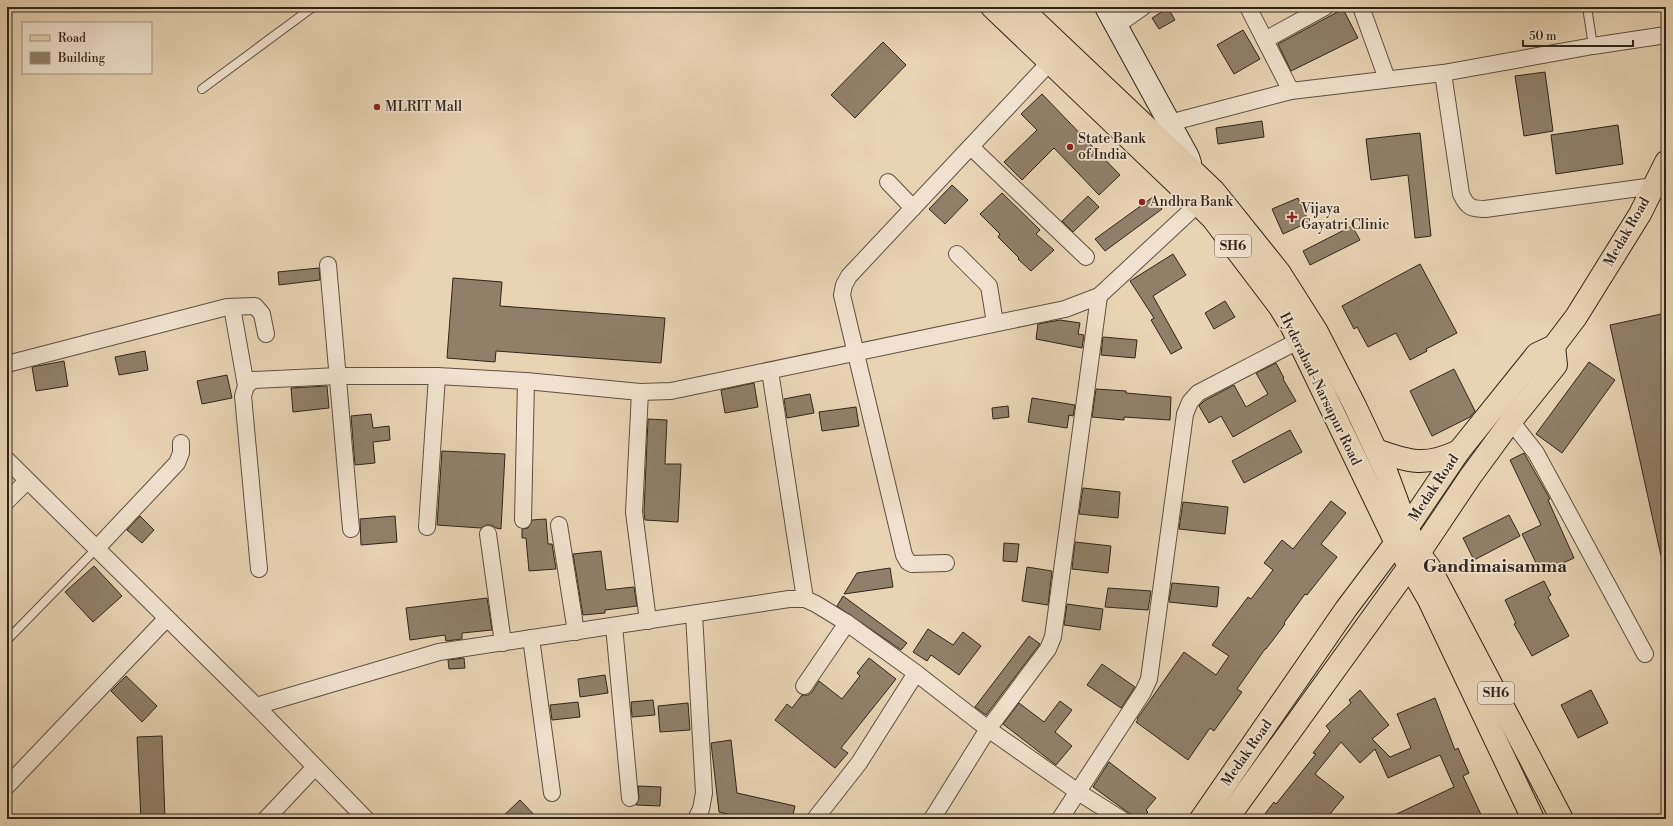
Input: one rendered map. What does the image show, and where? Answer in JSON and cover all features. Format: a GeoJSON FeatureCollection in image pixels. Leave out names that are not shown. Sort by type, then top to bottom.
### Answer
{"type":"FeatureCollection","features":[{"type":"Feature","properties":{"kind":"main road","name":"Hyderabad-Narsapur Road"},"geometry":{"type":"LineString","coordinates":[[992,7],[1213,219],[1279,306],[1401,535]]}},
{"type":"Feature","properties":{"kind":"main road","name":"Hyderabad-Narsapur Road"},"geometry":{"type":"LineString","coordinates":[[1020,7],[1214,191],[1279,272],[1317,332],[1376,450],[1387,474],[1401,535]]}},
{"type":"Feature","properties":{"kind":"main road","name":"Medak Road"},"geometry":{"type":"LineString","coordinates":[[1201,819],[1459,451],[1537,354],[1554,346],[1576,317],[1640,214],[1662,172]]}},
{"type":"Feature","properties":{"kind":"main road"},"geometry":{"type":"LineString","coordinates":[[1230,818],[1414,559],[1470,477],[1511,421],[1556,365],[1554,346]]}},
{"type":"Feature","properties":{"kind":"main road"},"geometry":{"type":"LineString","coordinates":[[1376,450],[1398,458],[1415,461],[1435,461],[1459,451]]}},
{"type":"Feature","properties":{"kind":"main road"},"geometry":{"type":"LineString","coordinates":[[1401,535],[1414,559]]}},
{"type":"Feature","properties":{"kind":"main road","name":"SH6"},"geometry":{"type":"LineString","coordinates":[[1414,559],[1429,600],[1532,819]]}},
{"type":"Feature","properties":{"kind":"main road","name":"SH6"},"geometry":{"type":"LineString","coordinates":[[1414,559],[1430,568],[1562,819]]}},
{"type":"Feature","properties":{"kind":"street"},"geometry":{"type":"LineString","coordinates":[[1106,7],[1188,157],[1190,163],[1189,168]]}},
{"type":"Feature","properties":{"kind":"street"},"geometry":{"type":"LineString","coordinates":[[1116,26],[1143,7]]}},
{"type":"Feature","properties":{"kind":"street"},"geometry":{"type":"LineString","coordinates":[[1248,7],[1290,91]]}},
{"type":"Feature","properties":{"kind":"street"},"geometry":{"type":"LineString","coordinates":[[1265,40],[1325,7]]}},
{"type":"Feature","properties":{"kind":"street"},"geometry":{"type":"LineString","coordinates":[[1361,7],[1387,79]]}},
{"type":"Feature","properties":{"kind":"street"},"geometry":{"type":"LineString","coordinates":[[1169,123],[1290,91],[1443,73],[1593,46],[1666,35]]}},
{"type":"Feature","properties":{"kind":"street"},"geometry":{"type":"LineString","coordinates":[[946,563],[912,564],[908,562],[904,555],[842,295],[844,285],[850,276],[1050,62]]}},
{"type":"Feature","properties":{"kind":"street"},"geometry":{"type":"LineString","coordinates":[[1443,73],[1461,194],[1466,204],[1474,209],[1485,209],[1662,172]]}},
{"type":"Feature","properties":{"kind":"street"},"geometry":{"type":"LineString","coordinates":[[971,147],[1086,257]]}},
{"type":"Feature","properties":{"kind":"street"},"geometry":{"type":"LineString","coordinates":[[888,182],[913,208]]}},
{"type":"Feature","properties":{"kind":"street"},"geometry":{"type":"LineString","coordinates":[[246,386],[253,380],[338,376],[437,376],[526,381],[640,392],[671,391],[1066,309],[1099,296],[1198,204]]}},
{"type":"Feature","properties":{"kind":"street"},"geometry":{"type":"LineString","coordinates":[[957,254],[989,286],[995,323]]}},
{"type":"Feature","properties":{"kind":"street"},"geometry":{"type":"LineString","coordinates":[[328,265],[351,529]]}},
{"type":"Feature","properties":{"kind":"street"},"geometry":{"type":"LineString","coordinates":[[932,819],[988,729],[1048,649],[1053,637],[1099,296]]}},
{"type":"Feature","properties":{"kind":"street"},"geometry":{"type":"LineString","coordinates":[[7,364],[232,307],[255,306],[262,314],[266,334]]}},
{"type":"Feature","properties":{"kind":"street"},"geometry":{"type":"LineString","coordinates":[[232,307],[246,386],[243,396],[259,569]]}},
{"type":"Feature","properties":{"kind":"street"},"geometry":{"type":"LineString","coordinates":[[1060,819],[1143,692],[1148,679],[1185,414],[1190,402],[1198,393],[1298,341]]}},
{"type":"Feature","properties":{"kind":"street"},"geometry":{"type":"LineString","coordinates":[[770,371],[805,599]]}},
{"type":"Feature","properties":{"kind":"street"},"geometry":{"type":"LineString","coordinates":[[427,527],[437,376]]}},
{"type":"Feature","properties":{"kind":"street"},"geometry":{"type":"LineString","coordinates":[[523,520],[526,381]]}},
{"type":"Feature","properties":{"kind":"street"},"geometry":{"type":"LineString","coordinates":[[640,392],[634,512],[648,621]]}},
{"type":"Feature","properties":{"kind":"street"},"geometry":{"type":"LineString","coordinates":[[1511,421],[1536,454],[1645,654]]}},
{"type":"Feature","properties":{"kind":"street"},"geometry":{"type":"LineString","coordinates":[[96,549],[178,463],[181,453],[181,443]]}},
{"type":"Feature","properties":{"kind":"street"},"geometry":{"type":"LineString","coordinates":[[7,501],[15,471],[256,706],[366,819]]}},
{"type":"Feature","properties":{"kind":"street"},"geometry":{"type":"LineString","coordinates":[[559,525],[576,632]]}},
{"type":"Feature","properties":{"kind":"street"},"geometry":{"type":"LineString","coordinates":[[488,534],[503,643]]}},
{"type":"Feature","properties":{"kind":"street"},"geometry":{"type":"LineString","coordinates":[[256,706],[424,656],[531,638],[789,599],[805,599],[816,604],[847,624],[916,673],[988,729],[1078,792],[1121,819]]}},
{"type":"Feature","properties":{"kind":"street"},"geometry":{"type":"LineString","coordinates":[[694,614],[704,793],[701,809],[696,819]]}},
{"type":"Feature","properties":{"kind":"street"},"geometry":{"type":"LineString","coordinates":[[7,786],[167,618]]}},
{"type":"Feature","properties":{"kind":"street"},"geometry":{"type":"LineString","coordinates":[[804,686],[847,624]]}},
{"type":"Feature","properties":{"kind":"street"},"geometry":{"type":"LineString","coordinates":[[614,626],[630,798]]}},
{"type":"Feature","properties":{"kind":"street"},"geometry":{"type":"LineString","coordinates":[[531,638],[552,793]]}},
{"type":"Feature","properties":{"kind":"street"},"geometry":{"type":"LineString","coordinates":[[815,819],[859,763],[916,673]]}},
{"type":"Feature","properties":{"kind":"street"},"geometry":{"type":"LineString","coordinates":[[266,819],[315,767]]}},
{"type":"Feature","properties":{"kind":"lane"},"geometry":{"type":"LineString","coordinates":[[202,89],[313,7]]}},
{"type":"Feature","properties":{"kind":"lane"},"geometry":{"type":"LineString","coordinates":[[1587,7],[1593,46]]}},
{"type":"Feature","properties":{"kind":"lane"},"geometry":{"type":"LineString","coordinates":[[7,640],[96,549]]}},
{"type":"Feature","properties":{"kind":"building"},"geometry":{"type":"Polygon","coordinates":[[[1168,8],[1175,20],[1159,29],[1152,18],[1168,8]]]}},
{"type":"Feature","properties":{"kind":"building"},"geometry":{"type":"Polygon","coordinates":[[[1343,9],[1358,38],[1291,71],[1278,44],[1343,9]]]}},
{"type":"Feature","properties":{"kind":"building"},"geometry":{"type":"Polygon","coordinates":[[[1243,30],[1260,59],[1234,74],[1217,45],[1243,30]]]}},
{"type":"Feature","properties":{"kind":"building"},"geometry":{"type":"Polygon","coordinates":[[[883,42],[906,65],[855,118],[831,95],[883,42]]]}},
{"type":"Feature","properties":{"kind":"building"},"geometry":{"type":"Polygon","coordinates":[[[1545,72],[1553,131],[1524,136],[1515,76],[1545,72]]]}},
{"type":"Feature","properties":{"kind":"building"},"geometry":{"type":"Polygon","coordinates":[[[1042,94],[1120,175],[1099,195],[1054,148],[1022,180],[1004,162],[1037,130],[1021,114],[1042,94]]]}},
{"type":"Feature","properties":{"kind":"building"},"geometry":{"type":"Polygon","coordinates":[[[1262,121],[1264,137],[1218,144],[1216,128],[1262,121]]]}},
{"type":"Feature","properties":{"kind":"building"},"geometry":{"type":"Polygon","coordinates":[[[1618,125],[1623,164],[1556,174],[1551,135],[1618,125]]]}},
{"type":"Feature","properties":{"kind":"building"},"geometry":{"type":"Polygon","coordinates":[[[1420,133],[1431,236],[1415,238],[1408,175],[1371,180],[1366,139],[1420,133]]]}},
{"type":"Feature","properties":{"kind":"building"},"geometry":{"type":"Polygon","coordinates":[[[952,185],[968,200],[945,224],[929,209],[952,185]]]}},
{"type":"Feature","properties":{"kind":"building"},"geometry":{"type":"Polygon","coordinates":[[[1002,193],[1040,230],[1036,234],[1054,250],[1031,271],[998,237],[1000,234],[980,214],[1002,193]]]}},
{"type":"Feature","properties":{"kind":"building"},"geometry":{"type":"Polygon","coordinates":[[[1088,196],[1099,207],[1073,232],[1062,221],[1088,196]]]}},
{"type":"Feature","properties":{"kind":"building"},"geometry":{"type":"Polygon","coordinates":[[[1153,197],[1162,209],[1105,251],[1095,239],[1153,197]]]}},
{"type":"Feature","properties":{"kind":"building"},"geometry":{"type":"Polygon","coordinates":[[[1298,198],[1309,222],[1283,234],[1272,209],[1298,198]]]}},
{"type":"Feature","properties":{"kind":"building"},"geometry":{"type":"Polygon","coordinates":[[[1352,226],[1360,240],[1310,265],[1303,251],[1352,226]]]}},
{"type":"Feature","properties":{"kind":"building"},"geometry":{"type":"Polygon","coordinates":[[[1173,254],[1186,275],[1153,296],[1182,348],[1171,354],[1151,320],[1154,318],[1130,281],[1173,254]]]}},
{"type":"Feature","properties":{"kind":"building"},"geometry":{"type":"Polygon","coordinates":[[[1420,264],[1457,333],[1426,349],[1427,351],[1410,360],[1396,333],[1368,347],[1357,327],[1354,329],[1342,306],[1420,264]]]}},
{"type":"Feature","properties":{"kind":"building"},"geometry":{"type":"Polygon","coordinates":[[[319,268],[320,280],[279,285],[278,272],[319,268]]]}},
{"type":"Feature","properties":{"kind":"building"},"geometry":{"type":"Polygon","coordinates":[[[453,278],[502,282],[500,306],[665,318],[661,363],[496,351],[495,362],[447,358],[453,278]]]}},
{"type":"Feature","properties":{"kind":"building"},"geometry":{"type":"Polygon","coordinates":[[[1225,301],[1235,317],[1214,329],[1205,313],[1225,301]]]}},
{"type":"Feature","properties":{"kind":"building"},"geometry":{"type":"Polygon","coordinates":[[[1666,313],[1666,556],[1661,556],[1610,325],[1666,313]]]}},
{"type":"Feature","properties":{"kind":"building"},"geometry":{"type":"Polygon","coordinates":[[[1060,320],[1080,323],[1078,334],[1084,335],[1082,348],[1036,339],[1038,324],[1060,320]]]}},
{"type":"Feature","properties":{"kind":"building"},"geometry":{"type":"Polygon","coordinates":[[[1103,337],[1137,340],[1135,358],[1101,355],[1103,337]]]}},
{"type":"Feature","properties":{"kind":"building"},"geometry":{"type":"Polygon","coordinates":[[[145,351],[148,370],[119,375],[115,357],[145,351]]]}},
{"type":"Feature","properties":{"kind":"building"},"geometry":{"type":"Polygon","coordinates":[[[64,361],[68,386],[36,391],[32,367],[64,361]]]}},
{"type":"Feature","properties":{"kind":"building"},"geometry":{"type":"Polygon","coordinates":[[[1589,362],[1615,380],[1562,453],[1536,434],[1589,362]]]}},
{"type":"Feature","properties":{"kind":"building"},"geometry":{"type":"Polygon","coordinates":[[[1276,363],[1284,378],[1283,379],[1296,401],[1233,437],[1221,416],[1209,423],[1199,406],[1204,401],[1234,385],[1246,407],[1268,394],[1256,373],[1276,363]]]}},
{"type":"Feature","properties":{"kind":"building"},"geometry":{"type":"Polygon","coordinates":[[[1454,369],[1475,411],[1470,417],[1432,436],[1410,391],[1454,369]]]}},
{"type":"Feature","properties":{"kind":"building"},"geometry":{"type":"Polygon","coordinates":[[[227,375],[232,398],[202,404],[197,381],[227,375]]]}},
{"type":"Feature","properties":{"kind":"building"},"geometry":{"type":"Polygon","coordinates":[[[754,383],[758,407],[725,413],[721,390],[754,383]]]}},
{"type":"Feature","properties":{"kind":"building"},"geometry":{"type":"Polygon","coordinates":[[[327,386],[329,408],[293,412],[291,388],[327,386]]]}},
{"type":"Feature","properties":{"kind":"building"},"geometry":{"type":"Polygon","coordinates":[[[1096,389],[1171,397],[1170,420],[1124,417],[1124,420],[1092,417],[1096,389]]]}},
{"type":"Feature","properties":{"kind":"building"},"geometry":{"type":"Polygon","coordinates":[[[810,394],[814,413],[787,418],[784,399],[810,394]]]}},
{"type":"Feature","properties":{"kind":"building"},"geometry":{"type":"Polygon","coordinates":[[[1032,398],[1075,405],[1073,416],[1069,415],[1067,428],[1028,422],[1032,398]]]}},
{"type":"Feature","properties":{"kind":"building"},"geometry":{"type":"Polygon","coordinates":[[[1008,406],[1009,417],[993,419],[992,408],[1008,406]]]}},
{"type":"Feature","properties":{"kind":"building"},"geometry":{"type":"Polygon","coordinates":[[[856,407],[859,426],[822,431],[819,412],[856,407]]]}},
{"type":"Feature","properties":{"kind":"building"},"geometry":{"type":"Polygon","coordinates":[[[371,414],[373,428],[389,426],[390,440],[373,442],[375,463],[355,465],[351,416],[371,414]]]}},
{"type":"Feature","properties":{"kind":"building"},"geometry":{"type":"Polygon","coordinates":[[[648,419],[667,420],[665,464],[681,464],[678,522],[645,520],[644,512],[648,419]]]}},
{"type":"Feature","properties":{"kind":"building"},"geometry":{"type":"Polygon","coordinates":[[[1290,430],[1302,452],[1244,483],[1232,461],[1290,430]]]}},
{"type":"Feature","properties":{"kind":"building"},"geometry":{"type":"Polygon","coordinates":[[[442,451],[505,454],[501,529],[492,525],[487,525],[481,528],[437,525],[442,451]]]}},
{"type":"Feature","properties":{"kind":"building"},"geometry":{"type":"Polygon","coordinates":[[[1524,453],[1550,499],[1548,500],[1574,558],[1541,573],[1522,534],[1541,525],[1510,460],[1524,453]]]}},
{"type":"Feature","properties":{"kind":"building"},"geometry":{"type":"Polygon","coordinates":[[[1083,488],[1120,492],[1118,518],[1079,514],[1083,488]]]}},
{"type":"Feature","properties":{"kind":"building"},"geometry":{"type":"Polygon","coordinates":[[[1331,501],[1346,513],[1321,544],[1337,557],[1307,595],[1305,594],[1237,689],[1242,692],[1214,731],[1210,728],[1188,760],[1136,722],[1138,720],[1137,719],[1184,652],[1216,675],[1229,656],[1212,645],[1248,597],[1251,599],[1273,570],[1264,563],[1282,540],[1293,549],[1331,501]]]}},
{"type":"Feature","properties":{"kind":"building"},"geometry":{"type":"Polygon","coordinates":[[[1183,502],[1228,507],[1225,534],[1179,529],[1183,502]]]}},
{"type":"Feature","properties":{"kind":"building"},"geometry":{"type":"Polygon","coordinates":[[[1509,515],[1520,536],[1474,560],[1463,538],[1509,515]]]}},
{"type":"Feature","properties":{"kind":"building"},"geometry":{"type":"Polygon","coordinates":[[[140,516],[154,530],[142,543],[127,530],[140,516]]]}},
{"type":"Feature","properties":{"kind":"building"},"geometry":{"type":"Polygon","coordinates":[[[395,516],[397,542],[361,545],[360,519],[395,516]]]}},
{"type":"Feature","properties":{"kind":"building"},"geometry":{"type":"Polygon","coordinates":[[[546,519],[548,544],[552,544],[556,569],[529,571],[526,538],[522,538],[522,529],[528,528],[532,520],[546,519]]]}},
{"type":"Feature","properties":{"kind":"building"},"geometry":{"type":"Polygon","coordinates":[[[1075,542],[1111,546],[1108,573],[1072,569],[1075,542]]]}},
{"type":"Feature","properties":{"kind":"building"},"geometry":{"type":"Polygon","coordinates":[[[1004,543],[1019,544],[1017,562],[1003,561],[1004,543]]]}},
{"type":"Feature","properties":{"kind":"building"},"geometry":{"type":"Polygon","coordinates":[[[601,551],[606,590],[634,587],[637,606],[605,610],[605,613],[583,615],[573,554],[601,551]]]}},
{"type":"Feature","properties":{"kind":"building"},"geometry":{"type":"Polygon","coordinates":[[[94,566],[122,596],[93,622],[65,592],[94,566]]]}},
{"type":"Feature","properties":{"kind":"building"},"geometry":{"type":"Polygon","coordinates":[[[1027,567],[1052,571],[1048,605],[1022,601],[1027,567]]]}},
{"type":"Feature","properties":{"kind":"building"},"geometry":{"type":"Polygon","coordinates":[[[890,568],[893,587],[844,594],[857,573],[890,568]]]}},
{"type":"Feature","properties":{"kind":"building"},"geometry":{"type":"Polygon","coordinates":[[[1544,581],[1551,595],[1548,597],[1569,636],[1532,656],[1514,624],[1516,623],[1505,600],[1544,581]]]}},
{"type":"Feature","properties":{"kind":"building"},"geometry":{"type":"Polygon","coordinates":[[[1172,583],[1219,587],[1217,607],[1169,602],[1172,583]]]}},
{"type":"Feature","properties":{"kind":"building"},"geometry":{"type":"Polygon","coordinates":[[[1108,588],[1151,591],[1148,610],[1105,607],[1108,588]]]}},
{"type":"Feature","properties":{"kind":"building"},"geometry":{"type":"Polygon","coordinates":[[[843,596],[907,643],[901,650],[837,606],[843,596]]]}},
{"type":"Feature","properties":{"kind":"building"},"geometry":{"type":"Polygon","coordinates":[[[487,598],[492,630],[462,633],[462,639],[446,641],[445,635],[410,640],[406,608],[487,598]]]}},
{"type":"Feature","properties":{"kind":"building"},"geometry":{"type":"Polygon","coordinates":[[[1067,604],[1103,609],[1100,630],[1064,625],[1067,604]]]}},
{"type":"Feature","properties":{"kind":"building"},"geometry":{"type":"Polygon","coordinates":[[[928,629],[953,645],[963,632],[981,646],[959,675],[931,655],[927,661],[913,652],[928,629]]]}},
{"type":"Feature","properties":{"kind":"building"},"geometry":{"type":"Polygon","coordinates":[[[1029,636],[1040,644],[986,715],[975,707],[1029,636]]]}},
{"type":"Feature","properties":{"kind":"building"},"geometry":{"type":"Polygon","coordinates":[[[464,658],[465,668],[449,669],[448,660],[464,658]]]}},
{"type":"Feature","properties":{"kind":"building"},"geometry":{"type":"Polygon","coordinates":[[[869,658],[896,679],[841,748],[848,753],[835,768],[775,720],[787,704],[792,708],[802,695],[808,695],[812,692],[819,681],[842,699],[860,676],[857,673],[869,658]]]}},
{"type":"Feature","properties":{"kind":"building"},"geometry":{"type":"Polygon","coordinates":[[[1102,664],[1135,687],[1121,708],[1087,685],[1102,664]]]}},
{"type":"Feature","properties":{"kind":"building"},"geometry":{"type":"Polygon","coordinates":[[[605,675],[608,693],[580,697],[578,679],[605,675]]]}},
{"type":"Feature","properties":{"kind":"building"},"geometry":{"type":"Polygon","coordinates":[[[126,676],[157,706],[142,722],[111,691],[126,676]]]}},
{"type":"Feature","properties":{"kind":"building"},"geometry":{"type":"Polygon","coordinates":[[[1360,690],[1389,725],[1372,739],[1390,757],[1411,748],[1397,714],[1435,698],[1455,750],[1458,748],[1469,773],[1463,776],[1483,819],[1386,819],[1454,787],[1440,755],[1388,778],[1375,749],[1360,763],[1341,742],[1315,774],[1344,797],[1326,819],[1261,819],[1274,802],[1276,804],[1316,754],[1313,753],[1330,731],[1326,726],[1351,703],[1349,700],[1360,690]]]}},
{"type":"Feature","properties":{"kind":"building"},"geometry":{"type":"Polygon","coordinates":[[[1591,690],[1608,723],[1578,738],[1561,705],[1591,690]]]}},
{"type":"Feature","properties":{"kind":"building"},"geometry":{"type":"Polygon","coordinates":[[[653,700],[655,715],[632,717],[631,702],[653,700]]]}},
{"type":"Feature","properties":{"kind":"building"},"geometry":{"type":"Polygon","coordinates":[[[1060,701],[1072,710],[1055,732],[1072,746],[1056,765],[1003,724],[1019,703],[1044,722],[1060,701]]]}},
{"type":"Feature","properties":{"kind":"building"},"geometry":{"type":"Polygon","coordinates":[[[578,702],[580,717],[552,720],[550,705],[578,702]]]}},
{"type":"Feature","properties":{"kind":"building"},"geometry":{"type":"Polygon","coordinates":[[[688,703],[690,730],[660,732],[658,706],[688,703]]]}},
{"type":"Feature","properties":{"kind":"building"},"geometry":{"type":"Polygon","coordinates":[[[162,736],[165,819],[141,819],[137,737],[162,736]]]}},
{"type":"Feature","properties":{"kind":"building"},"geometry":{"type":"Polygon","coordinates":[[[731,740],[737,793],[795,806],[792,819],[749,819],[719,812],[711,743],[731,740]]]}},
{"type":"Feature","properties":{"kind":"building"},"geometry":{"type":"Polygon","coordinates":[[[1109,762],[1156,798],[1146,810],[1148,812],[1142,819],[1137,819],[1093,787],[1109,762]]]}},
{"type":"Feature","properties":{"kind":"building"},"geometry":{"type":"Polygon","coordinates":[[[638,786],[661,787],[660,806],[636,805],[639,798],[638,786]]]}},
{"type":"Feature","properties":{"kind":"building"},"geometry":{"type":"Polygon","coordinates":[[[520,800],[538,819],[500,819],[520,800]]]}},
{"type":"Feature","properties":{"kind":"place","name":"MLRIT Mall"},"geometry":{"type":"Point","coordinates":[377,107]}},
{"type":"Feature","properties":{"kind":"place","name":"State Bank of India"},"geometry":{"type":"Point","coordinates":[1070,147]}},
{"type":"Feature","properties":{"kind":"place","name":"Andhra Bank"},"geometry":{"type":"Point","coordinates":[1142,202]}},
{"type":"Feature","properties":{"kind":"place","name":"Vijaya Gayatri Clinic"},"geometry":{"type":"Point","coordinates":[1292,217]}},
{"type":"Feature","properties":{"kind":"district","name":"Gandimaisamma"},"geometry":{"type":"Point","coordinates":[1495,566]}}]}
